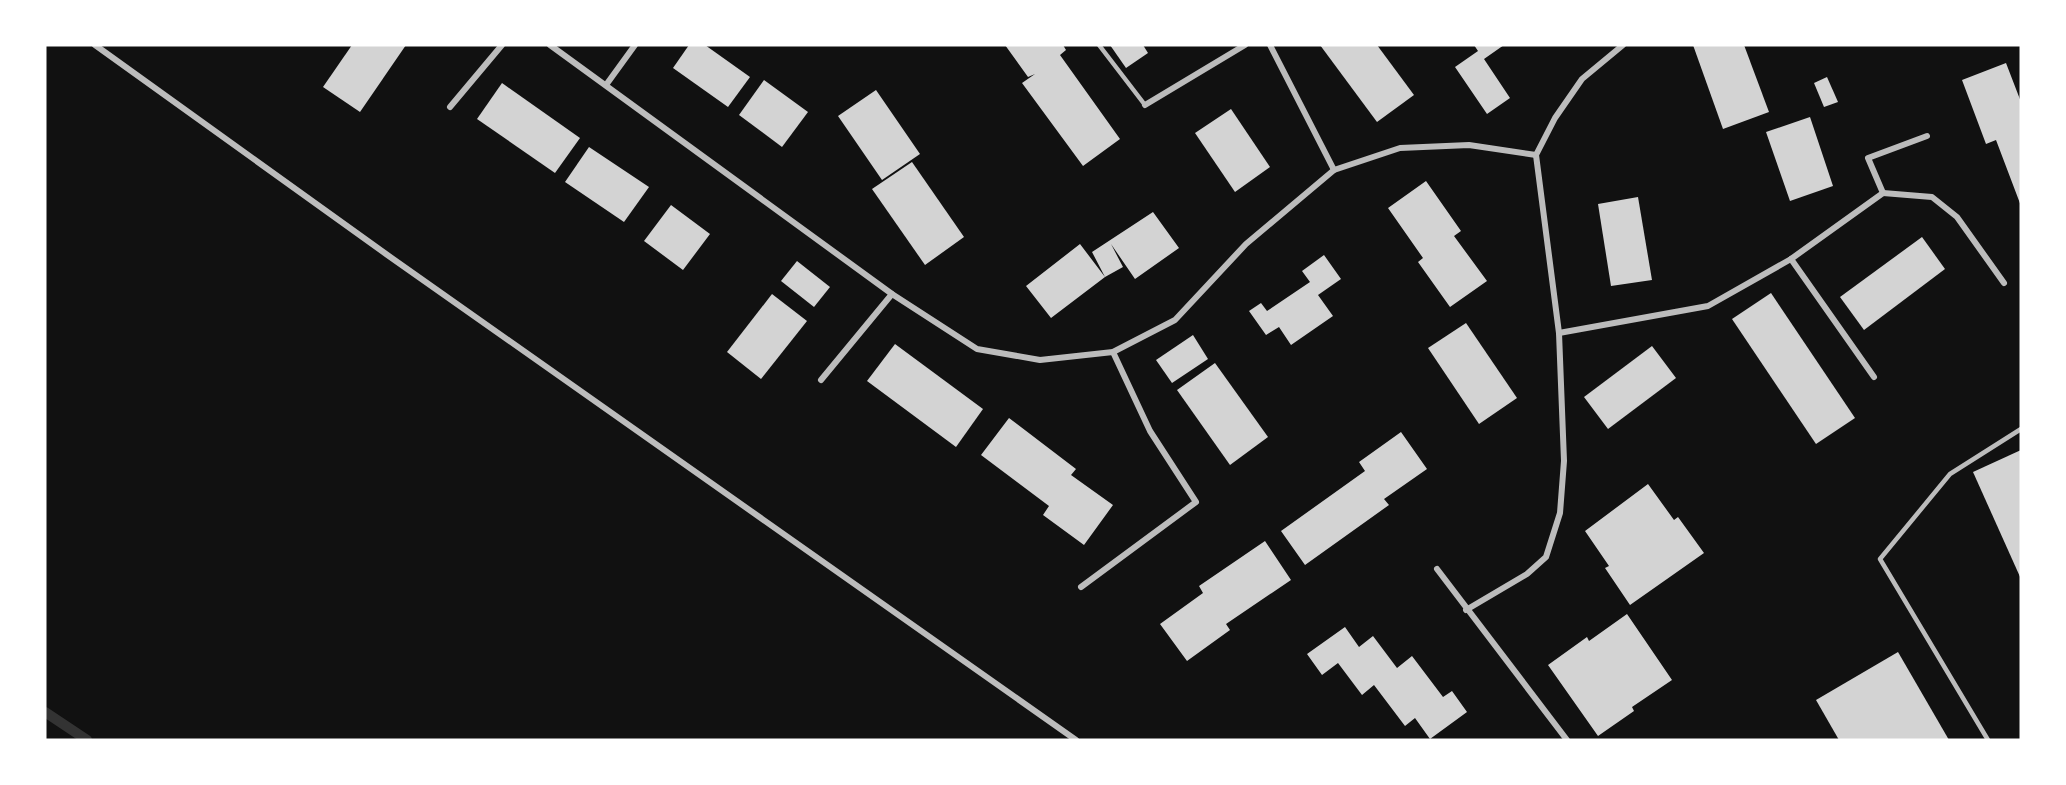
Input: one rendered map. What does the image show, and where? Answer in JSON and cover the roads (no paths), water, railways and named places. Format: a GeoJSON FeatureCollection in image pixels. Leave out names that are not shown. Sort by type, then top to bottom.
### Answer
{"type":"FeatureCollection","features":[{"type":"Feature","properties":{"kind":"street"},"geometry":{"type":"LineString","coordinates":[[95,45],[376,247],[1076,740]]}},
{"type":"Feature","properties":{"kind":"street"},"geometry":{"type":"LineString","coordinates":[[450,107],[502,45]]}},
{"type":"Feature","properties":{"kind":"street"},"geometry":{"type":"LineString","coordinates":[[550,45],[892,294],[978,349],[1040,360],[1113,352],[1175,320],[1246,244],[1334,170],[1400,148],[1469,146],[1536,155]]}},
{"type":"Feature","properties":{"kind":"street"},"geometry":{"type":"LineString","coordinates":[[606,85],[635,45]]}},
{"type":"Feature","properties":{"kind":"street"},"geometry":{"type":"LineString","coordinates":[[1145,105],[1245,45]]}},
{"type":"Feature","properties":{"kind":"street"},"geometry":{"type":"LineString","coordinates":[[1270,45],[1334,170]]}},
{"type":"Feature","properties":{"kind":"street"},"geometry":{"type":"LineString","coordinates":[[1466,610],[1527,574],[1546,557],[1560,513],[1564,461],[1559,333],[1536,155],[1555,118],[1582,80],[1623,45]]}},
{"type":"Feature","properties":{"kind":"street"},"geometry":{"type":"LineString","coordinates":[[1883,193],[1868,158],[1928,136]]}},
{"type":"Feature","properties":{"kind":"street"},"geometry":{"type":"LineString","coordinates":[[1559,333],[1708,306],[1791,259],[1883,193],[1932,197],[1957,217],[2004,283]]}},
{"type":"Feature","properties":{"kind":"street"},"geometry":{"type":"LineString","coordinates":[[1791,259],[1874,377]]}},
{"type":"Feature","properties":{"kind":"street"},"geometry":{"type":"LineString","coordinates":[[821,380],[892,294]]}},
{"type":"Feature","properties":{"kind":"street"},"geometry":{"type":"LineString","coordinates":[[1081,587],[1196,502],[1150,431],[1113,352]]}},
{"type":"Feature","properties":{"kind":"street"},"geometry":{"type":"LineString","coordinates":[[1437,569],[1567,740]]}},
{"type":"Feature","properties":{"kind":"lane"},"geometry":{"type":"LineString","coordinates":[[1099,45],[1145,105]]}},
{"type":"Feature","properties":{"kind":"lane"},"geometry":{"type":"LineString","coordinates":[[1988,740],[1881,559],[1950,474],[2021,429]]}},
{"type":"Feature","properties":{"kind":"waterway"},"geometry":{"type":"LineString","coordinates":[[45,712],[87,740]]}}]}
